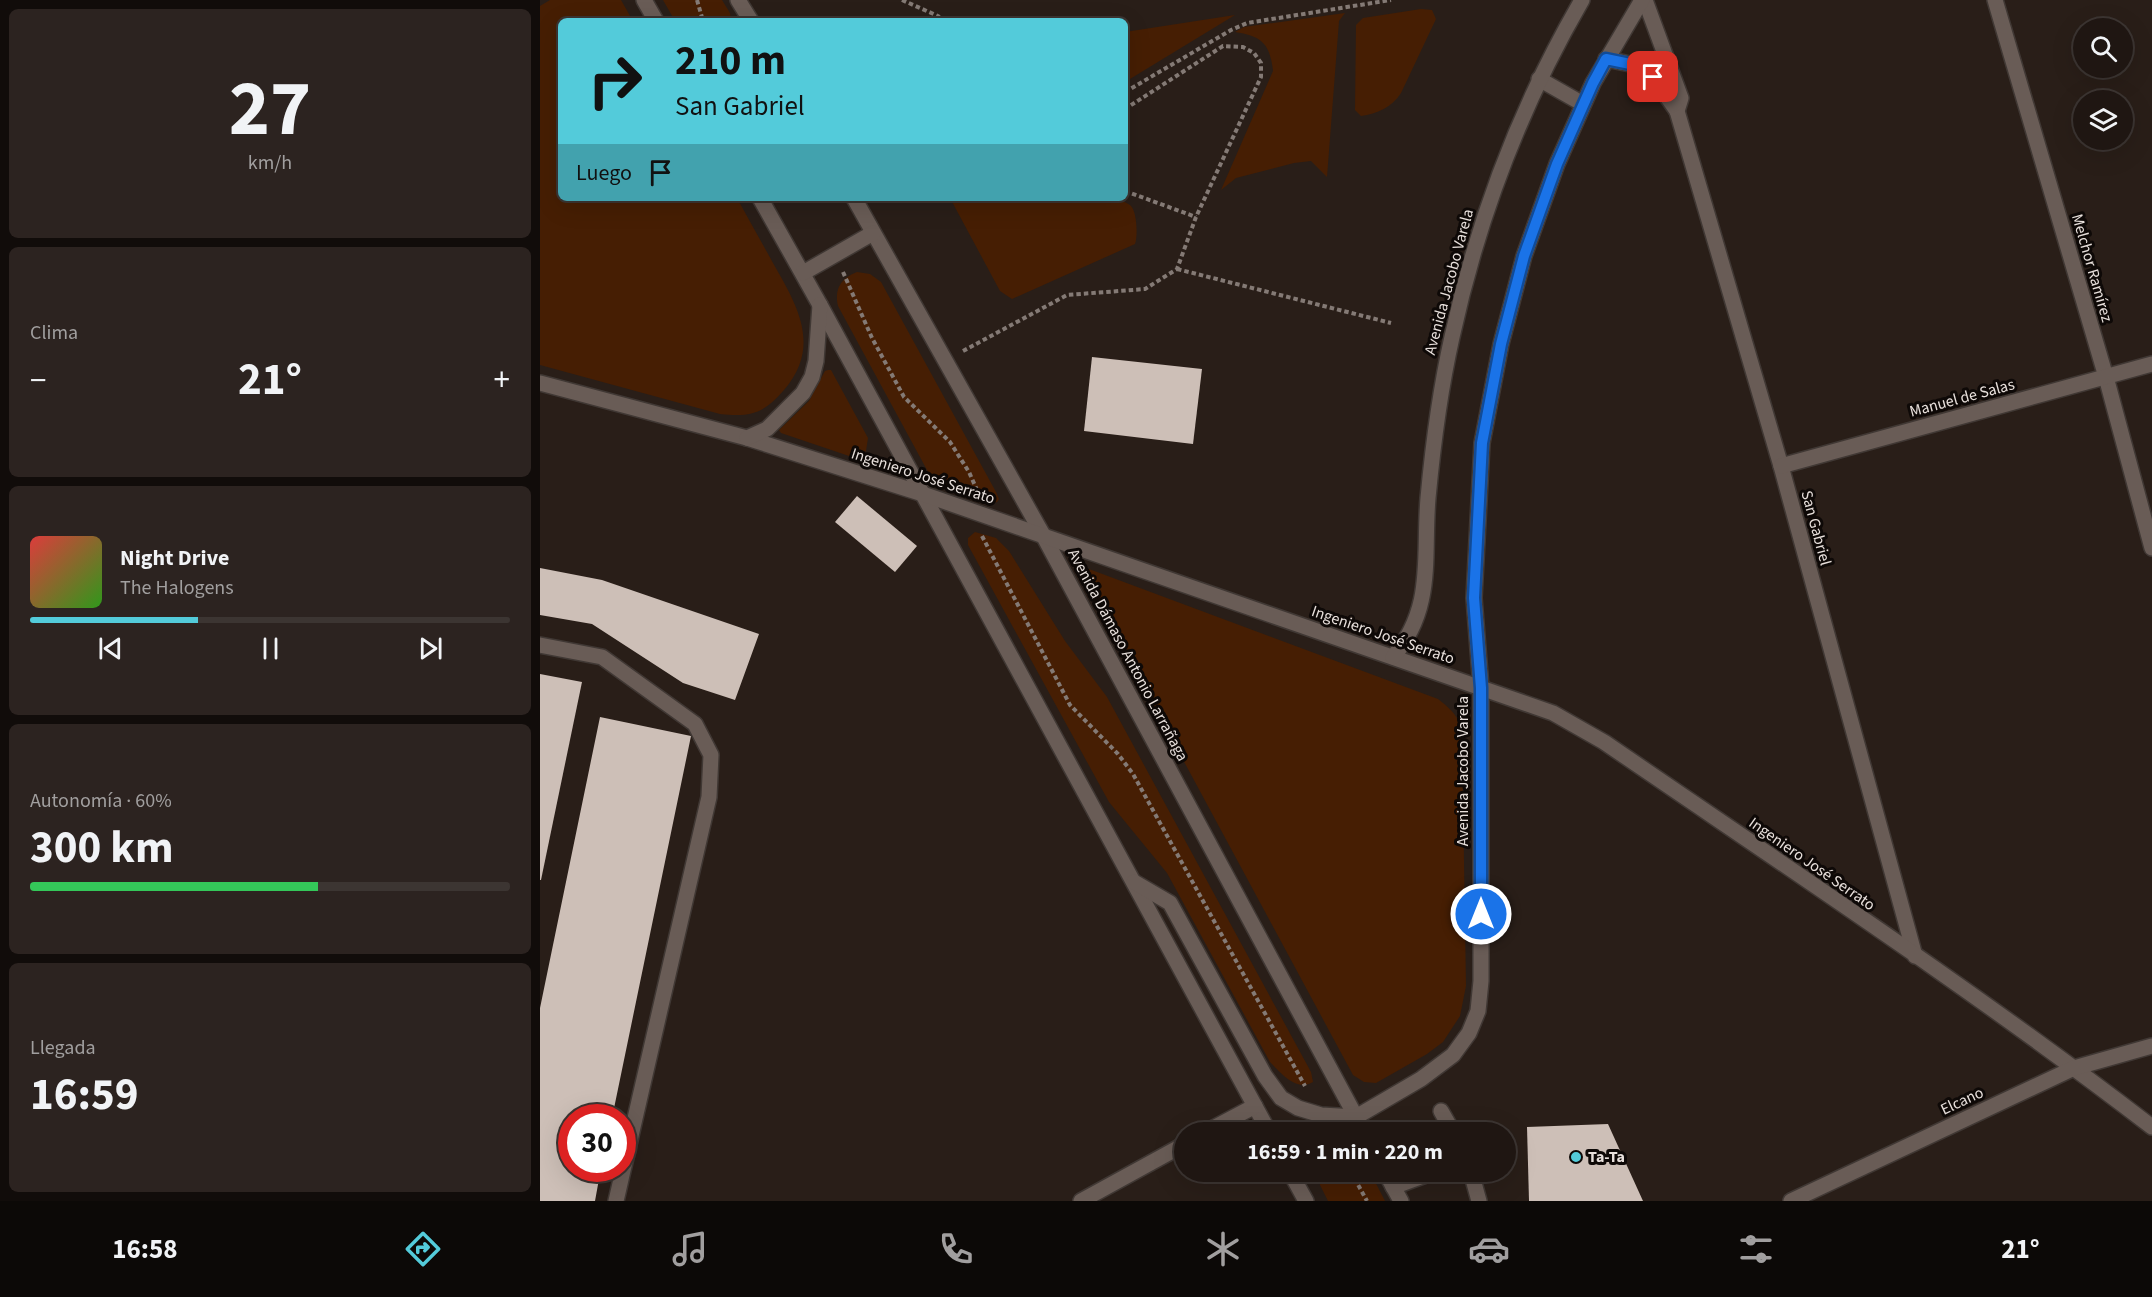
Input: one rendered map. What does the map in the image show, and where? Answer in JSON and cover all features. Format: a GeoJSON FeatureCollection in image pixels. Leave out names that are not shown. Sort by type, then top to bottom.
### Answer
{"type":"FeatureCollection","features":[{"type":"Feature","properties":{"kind":"street"},"geometry":{"type":"LineString","coordinates":[[644,0],[654,18]]}},
{"type":"Feature","properties":{"kind":"street"},"geometry":{"type":"LineString","coordinates":[[738,0],[749,18]]}},
{"type":"Feature","properties":{"kind":"street","name":"Avenida Jacobo Varela"},"geometry":{"type":"LineString","coordinates":[[1393,657],[1407,641],[1416,620],[1425,579],[1428,500],[1434,435],[1452,335],[1484,217],[1539,79],[1582,0]]}},
{"type":"Feature","properties":{"kind":"street","name":"Avenida Jacobo Varela"},"geometry":{"type":"LineString","coordinates":[[1356,1117],[1421,1079],[1453,1055],[1469,1033],[1478,1011],[1481,981],[1481,688],[1474,598],[1482,443],[1492,387],[1524,256],[1557,164],[1583,104],[1606,59],[1644,0]]}},
{"type":"Feature","properties":{"kind":"street","name":"San Gabriel"},"geometry":{"type":"LineString","coordinates":[[1644,0],[1682,98],[1677,111]]}},
{"type":"Feature","properties":{"kind":"street","name":"Melchor Ramírez"},"geometry":{"type":"LineString","coordinates":[[1995,0],[2106,377],[2152,548]]}},
{"type":"Feature","properties":{"kind":"street","name":"San Gabriel"},"geometry":{"type":"LineString","coordinates":[[1606,59],[1635,65],[1653,77],[1677,111],[1781,466],[1915,956]]}},
{"type":"Feature","properties":{"kind":"street"},"geometry":{"type":"LineString","coordinates":[[1539,79],[1583,104]]}},
{"type":"Feature","properties":{"kind":"street"},"geometry":{"type":"LineString","coordinates":[[762,201],[820,304],[1264,1122]]}},
{"type":"Feature","properties":{"kind":"street","name":"Avenida Dámaso Antonio Larrañaga"},"geometry":{"type":"LineString","coordinates":[[856,201],[1043,535],[1359,1122]]}},
{"type":"Feature","properties":{"kind":"street"},"geometry":{"type":"LineString","coordinates":[[803,273],[873,233]]}},
{"type":"Feature","properties":{"kind":"street"},"geometry":{"type":"LineString","coordinates":[[747,438],[767,429],[803,393],[812,377],[816,361],[820,304]]}},
{"type":"Feature","properties":{"kind":"street","name":"Manuel de Salas"},"geometry":{"type":"LineString","coordinates":[[1781,466],[2152,364]]}},
{"type":"Feature","properties":{"kind":"street","name":"Ingeniero José Serrato"},"geometry":{"type":"LineString","coordinates":[[540,383],[747,438],[923,494],[1553,713],[1604,742],[1915,956],[2074,1068],[2152,1127]]}},
{"type":"Feature","properties":{"kind":"street"},"geometry":{"type":"LineString","coordinates":[[540,645],[602,657],[695,724],[711,755],[709,797],[616,1201]]}},
{"type":"Feature","properties":{"kind":"street"},"geometry":{"type":"LineString","coordinates":[[1134,882],[1170,903],[1265,1076],[1281,1098],[1298,1108],[1321,1115],[1356,1117]]}},
{"type":"Feature","properties":{"kind":"street","name":"Elcano"},"geometry":{"type":"LineString","coordinates":[[1791,1201],[2074,1068],[2152,1046]]}},
{"type":"Feature","properties":{"kind":"street"},"geometry":{"type":"LineString","coordinates":[[1225,1122],[1255,1106]]}},
{"type":"Feature","properties":{"kind":"street"},"geometry":{"type":"LineString","coordinates":[[1441,1111],[1447,1122]]}},
{"type":"Feature","properties":{"kind":"street"},"geometry":{"type":"LineString","coordinates":[[1081,1201],[1174,1150]]}},
{"type":"Feature","properties":{"kind":"street"},"geometry":{"type":"LineString","coordinates":[[1295,1182],[1306,1201]]}},
{"type":"Feature","properties":{"kind":"street"},"geometry":{"type":"LineString","coordinates":[[1298,1187],[1300,1182]]}},
{"type":"Feature","properties":{"kind":"street"},"geometry":{"type":"LineString","coordinates":[[1397,1194],[1417,1182]]}},
{"type":"Feature","properties":{"kind":"street"},"geometry":{"type":"LineString","coordinates":[[1474,1182],[1479,1201]]}},
{"type":"Feature","properties":{"kind":"path"},"geometry":{"type":"LineString","coordinates":[[698,0],[702,18]]}},
{"type":"Feature","properties":{"kind":"path"},"geometry":{"type":"LineString","coordinates":[[902,0],[940,18]]}},
{"type":"Feature","properties":{"kind":"path"},"geometry":{"type":"LineString","coordinates":[[1128,90],[1247,23],[1391,0]]}},
{"type":"Feature","properties":{"kind":"path"},"geometry":{"type":"LineString","coordinates":[[944,361],[1066,295],[1145,289],[1177,269],[1196,217],[1261,77],[1261,63],[1254,53],[1243,47],[1223,46],[1128,107]]}},
{"type":"Feature","properties":{"kind":"path"},"geometry":{"type":"LineString","coordinates":[[1128,192],[1196,217]]}},
{"type":"Feature","properties":{"kind":"path"},"geometry":{"type":"LineString","coordinates":[[836,254],[872,338],[903,397],[950,442],[969,472],[978,492],[978,513],[982,538],[1070,705],[1119,754],[1133,774],[1321,1115]]}},
{"type":"Feature","properties":{"kind":"path"},"geometry":{"type":"LineString","coordinates":[[1177,269],[1391,323]]}},
{"type":"Feature","properties":{"kind":"path"},"geometry":{"type":"LineString","coordinates":[[1357,1182],[1367,1201]]}},
{"type":"Feature","properties":{"kind":"shaded area"},"geometry":{"type":"Polygon","coordinates":[[[550,0],[621,0],[631,18],[558,18],[558,201],[739,201],[790,294],[802,326],[804,342],[802,358],[795,374],[784,390],[763,409],[740,415],[720,414],[540,365],[540,6],[550,0]]]}},
{"type":"Feature","properties":{"kind":"shaded area"},"geometry":{"type":"Polygon","coordinates":[[[663,0],[722,0],[731,18],[673,18],[663,0]]]}},
{"type":"Feature","properties":{"kind":"shaded area"},"geometry":{"type":"Polygon","coordinates":[[[1421,9],[1432,10],[1436,19],[1401,93],[1384,109],[1361,116],[1355,110],[1356,25],[1363,18],[1421,9]]]}},
{"type":"Feature","properties":{"kind":"shaded area"},"geometry":{"type":"Polygon","coordinates":[[[1345,13],[1339,21],[1327,177],[1311,161],[1294,163],[1236,178],[1221,190],[1273,71],[1270,54],[1263,43],[1252,36],[1235,32],[1244,27],[1345,13]]]}},
{"type":"Feature","properties":{"kind":"shaded area"},"geometry":{"type":"Polygon","coordinates":[[[1235,15],[1128,80],[1128,32],[1235,15]]]}},
{"type":"Feature","properties":{"kind":"shaded area"},"geometry":{"type":"Polygon","coordinates":[[[952,201],[1122,201],[1132,208],[1136,223],[1135,244],[1012,299],[1000,291],[952,201]]]}},
{"type":"Feature","properties":{"kind":"shaded area"},"geometry":{"type":"Polygon","coordinates":[[[857,272],[870,274],[881,282],[996,492],[999,499],[997,502],[993,503],[933,481],[838,306],[837,294],[840,285],[847,277],[857,272]]]}},
{"type":"Feature","properties":{"kind":"shaded area"},"geometry":{"type":"Polygon","coordinates":[[[831,370],[868,438],[866,451],[861,455],[852,457],[781,433],[779,430],[809,401],[825,371],[831,370]]]}},
{"type":"Feature","properties":{"kind":"shaded area"},"geometry":{"type":"Polygon","coordinates":[[[975,532],[996,538],[1009,551],[1065,641],[1107,697],[1311,1072],[1313,1082],[1301,1085],[1295,1083],[1270,1062],[1167,873],[1109,802],[968,545],[968,538],[975,532]]]}},
{"type":"Feature","properties":{"kind":"shaded area"},"geometry":{"type":"Polygon","coordinates":[[[1089,569],[1438,699],[1454,714],[1462,736],[1466,986],[1460,1016],[1443,1042],[1427,1054],[1376,1083],[1364,1082],[1353,1075],[1085,578],[1083,573],[1089,569]]]}},
{"type":"Feature","properties":{"kind":"shaded area"},"geometry":{"type":"Polygon","coordinates":[[[1320,1182],[1375,1182],[1385,1201],[1328,1201],[1320,1182]]]}},
{"type":"Feature","properties":{"kind":"building"},"geometry":{"type":"Polygon","coordinates":[[[1092,357],[1202,369],[1193,444],[1084,431],[1092,357]]]}},
{"type":"Feature","properties":{"kind":"building"},"geometry":{"type":"Polygon","coordinates":[[[857,496],[917,546],[895,572],[835,522],[857,496]]]}},
{"type":"Feature","properties":{"kind":"building"},"geometry":{"type":"Polygon","coordinates":[[[540,568],[602,580],[759,634],[735,700],[683,683],[592,624],[540,615],[540,568]]]}},
{"type":"Feature","properties":{"kind":"building"},"geometry":{"type":"Polygon","coordinates":[[[540,674],[582,682],[541,880],[540,880],[540,674]]]}},
{"type":"Feature","properties":{"kind":"building"},"geometry":{"type":"Polygon","coordinates":[[[600,717],[691,736],[615,1104],[558,1104],[558,1182],[598,1182],[595,1201],[540,1201],[540,1008],[600,717]]]}},
{"type":"Feature","properties":{"kind":"building","name":"Ta-Ta"},"geometry":{"type":"Polygon","coordinates":[[[1608,1124],[1643,1201],[1529,1201],[1527,1127],[1608,1124]]]}},
{"type":"Feature","properties":{"kind":"place","name":"Ta-Ta"},"geometry":{"type":"Point","coordinates":[1576,1157]}},
{"type":"Feature","properties":{"kind":"route"},"geometry":{"type":"LineString","coordinates":[[1481,914],[1481,688],[1474,598],[1482,443],[1492,387],[1524,256],[1557,164],[1593,83],[1606,59],[1635,65],[1653,77]]}}]}
